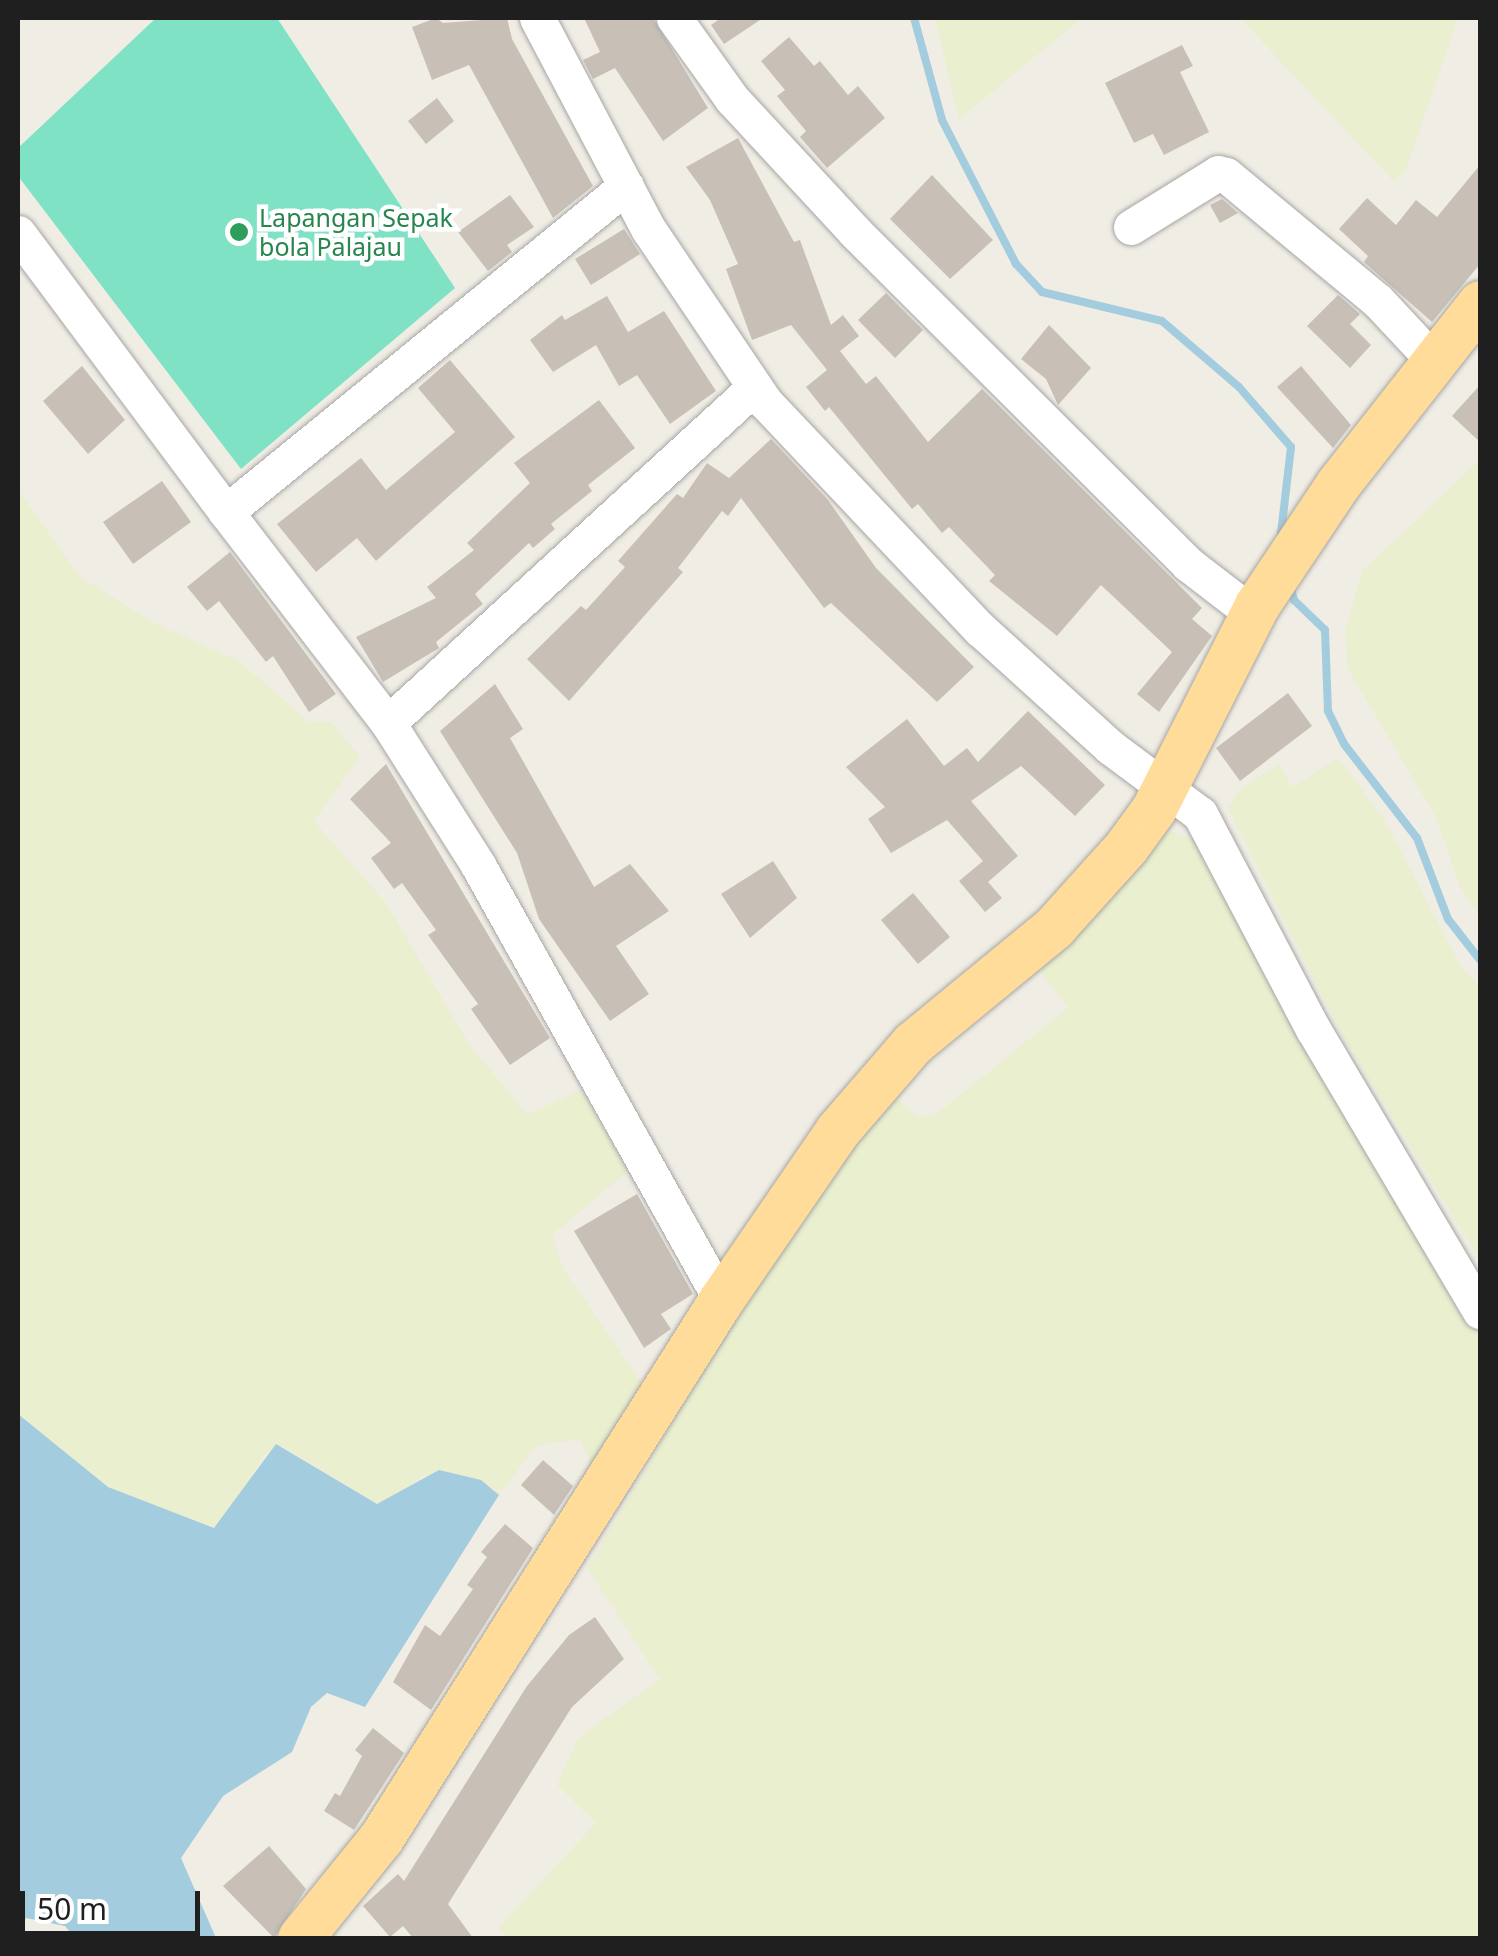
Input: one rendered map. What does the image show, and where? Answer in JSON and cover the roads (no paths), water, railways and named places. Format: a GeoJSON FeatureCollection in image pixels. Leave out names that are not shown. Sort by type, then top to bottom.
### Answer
{"type":"FeatureCollection","features":[{"type":"Feature","properties":{"kind":"main road"},"geometry":{"type":"LineString","coordinates":[[300,1938],[382,1838],[721,1300],[866,1093],[913,1043],[1080,901],[1165,788],[1255,610],[1293,551],[1432,359],[1478,311]]}},
{"type":"Feature","properties":{"kind":"street"},"geometry":{"type":"LineString","coordinates":[[538,18],[689,297],[754,388],[980,629],[1084,726],[1212,830],[1313,1029],[1480,1310]]}},
{"type":"Feature","properties":{"kind":"street"},"geometry":{"type":"LineString","coordinates":[[674,18],[732,99],[846,223],[1188,564],[1255,610]]}},
{"type":"Feature","properties":{"kind":"street"},"geometry":{"type":"LineString","coordinates":[[1131,227],[1218,174],[1226,175],[1378,300],[1432,359]]}},
{"type":"Feature","properties":{"kind":"street"},"geometry":{"type":"LineString","coordinates":[[226,512],[626,186]]}},
{"type":"Feature","properties":{"kind":"street"},"geometry":{"type":"LineString","coordinates":[[18,233],[388,723],[512,922],[641,1166],[721,1300]]}},
{"type":"Feature","properties":{"kind":"street"},"geometry":{"type":"LineString","coordinates":[[388,723],[754,388]]}},
{"type":"Feature","properties":{"kind":"water"},"geometry":{"type":"Polygon","coordinates":[[[18,1414],[108,1487],[214,1528],[276,1444],[377,1504],[439,1470],[481,1480],[499,1495],[365,1707],[327,1693],[311,1707],[292,1752],[223,1796],[181,1858],[216,1938],[75,1938],[65,1926],[26,1918],[18,1929],[18,1414]]]}},
{"type":"Feature","properties":{"kind":"waterway"},"geometry":{"type":"LineString","coordinates":[[914,18],[942,120],[1016,264],[1042,292],[1162,321],[1239,387],[1291,447],[1280,542]]}},
{"type":"Feature","properties":{"kind":"waterway"},"geometry":{"type":"LineString","coordinates":[[1290,585],[1294,600],[1325,630],[1328,711],[1344,744],[1417,838],[1448,919],[1480,960]]}},
{"type":"Feature","properties":{"kind":"place","name":"Lapangan Sepak bola Palajau"},"geometry":{"type":"Point","coordinates":[239,232]}}]}
